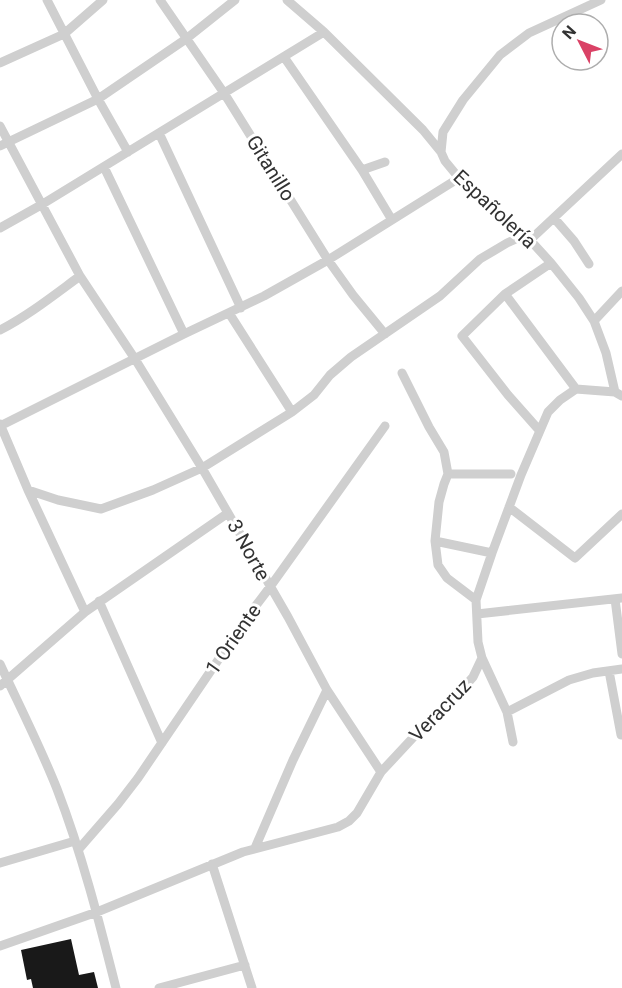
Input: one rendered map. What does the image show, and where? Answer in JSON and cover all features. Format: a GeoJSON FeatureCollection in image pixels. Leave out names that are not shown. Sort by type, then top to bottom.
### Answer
{"type":"FeatureCollection","features":[{"type":"Feature","properties":{"kind":"street"},"geometry":{"type":"LineString","coordinates":[[47,0],[128,152]]}},
{"type":"Feature","properties":{"kind":"street"},"geometry":{"type":"LineString","coordinates":[[0,63],[64,34],[103,0]]}},
{"type":"Feature","properties":{"kind":"street","name":"Gitanillo"},"geometry":{"type":"LineString","coordinates":[[160,0],[224,93],[328,260],[385,334]]}},
{"type":"Feature","properties":{"kind":"street"},"geometry":{"type":"LineString","coordinates":[[4,144],[98,99],[186,39],[235,0]]}},
{"type":"Feature","properties":{"kind":"street","name":"Españolería"},"geometry":{"type":"LineString","coordinates":[[287,0],[324,32],[423,130],[459,178],[527,238],[551,263],[594,321],[619,394]]}},
{"type":"Feature","properties":{"kind":"street"},"geometry":{"type":"LineString","coordinates":[[441,152],[443,132],[463,100],[500,55],[529,33],[601,0]]}},
{"type":"Feature","properties":{"kind":"street"},"geometry":{"type":"LineString","coordinates":[[0,228],[324,32]]}},
{"type":"Feature","properties":{"kind":"street"},"geometry":{"type":"LineString","coordinates":[[284,57],[362,170],[392,220]]}},
{"type":"Feature","properties":{"kind":"street","name":"3 Norte"},"geometry":{"type":"LineString","coordinates":[[0,126],[4,144],[80,276],[135,359],[202,468],[327,690],[381,772]]}},
{"type":"Feature","properties":{"kind":"street"},"geometry":{"type":"LineString","coordinates":[[159,133],[241,308]]}},
{"type":"Feature","properties":{"kind":"street"},"geometry":{"type":"LineString","coordinates":[[28,490],[58,500],[101,509],[153,490],[202,468],[292,412],[314,395],[330,375],[351,357],[440,296],[480,259],[507,243],[527,238],[554,218],[622,154]]}},
{"type":"Feature","properties":{"kind":"street"},"geometry":{"type":"LineString","coordinates":[[362,170],[386,162]]}},
{"type":"Feature","properties":{"kind":"street"},"geometry":{"type":"LineString","coordinates":[[104,166],[184,334]]}},
{"type":"Feature","properties":{"kind":"street"},"geometry":{"type":"LineString","coordinates":[[85,612],[0,425],[241,308],[328,260],[459,178]]}},
{"type":"Feature","properties":{"kind":"street"},"geometry":{"type":"LineString","coordinates":[[554,218],[574,241],[589,264]]}},
{"type":"Feature","properties":{"kind":"street"},"geometry":{"type":"LineString","coordinates":[[539,430],[508,395],[462,336],[505,294],[551,263]]}},
{"type":"Feature","properties":{"kind":"street"},"geometry":{"type":"LineString","coordinates":[[0,330],[42,305],[80,276]]}},
{"type":"Feature","properties":{"kind":"street"},"geometry":{"type":"LineString","coordinates":[[594,321],[622,291]]}},
{"type":"Feature","properties":{"kind":"street"},"geometry":{"type":"LineString","coordinates":[[505,294],[576,388],[619,394]]}},
{"type":"Feature","properties":{"kind":"street"},"geometry":{"type":"LineString","coordinates":[[229,313],[292,412]]}},
{"type":"Feature","properties":{"kind":"street"},"geometry":{"type":"LineString","coordinates":[[402,374],[444,452],[448,474],[439,502],[435,541],[438,565],[447,578],[476,600]]}},
{"type":"Feature","properties":{"kind":"street","name":"Veracruz"},"geometry":{"type":"LineString","coordinates":[[0,946],[97,912],[255,848],[338,827],[349,821],[357,813],[381,772],[473,677],[482,658],[478,642],[476,600],[492,553],[548,412],[576,388]]}},
{"type":"Feature","properties":{"kind":"street","name":"1 Oriente"},"geometry":{"type":"LineString","coordinates":[[77,846],[118,804],[248,616],[385,426]]}},
{"type":"Feature","properties":{"kind":"street"},"geometry":{"type":"LineString","coordinates":[[448,474],[512,474]]}},
{"type":"Feature","properties":{"kind":"street"},"geometry":{"type":"LineString","coordinates":[[509,507],[575,558],[622,514]]}},
{"type":"Feature","properties":{"kind":"street"},"geometry":{"type":"LineString","coordinates":[[4,683],[99,601],[228,513]]}},
{"type":"Feature","properties":{"kind":"street"},"geometry":{"type":"LineString","coordinates":[[435,541],[492,553]]}},
{"type":"Feature","properties":{"kind":"street"},"geometry":{"type":"LineString","coordinates":[[477,614],[619,598],[622,654]]}},
{"type":"Feature","properties":{"kind":"street"},"geometry":{"type":"LineString","coordinates":[[99,601],[162,743]]}},
{"type":"Feature","properties":{"kind":"street"},"geometry":{"type":"LineString","coordinates":[[482,658],[507,712],[513,742]]}},
{"type":"Feature","properties":{"kind":"street"},"geometry":{"type":"LineString","coordinates":[[0,663],[4,683],[29,725],[56,788],[77,846],[97,912],[116,988]]}},
{"type":"Feature","properties":{"kind":"street"},"geometry":{"type":"LineString","coordinates":[[507,712],[569,680],[622,669]]}},
{"type":"Feature","properties":{"kind":"street"},"geometry":{"type":"LineString","coordinates":[[609,670],[621,735]]}},
{"type":"Feature","properties":{"kind":"street"},"geometry":{"type":"LineString","coordinates":[[255,848],[293,760],[327,690]]}},
{"type":"Feature","properties":{"kind":"street"},"geometry":{"type":"LineString","coordinates":[[0,863],[77,846]]}},
{"type":"Feature","properties":{"kind":"street"},"geometry":{"type":"LineString","coordinates":[[212,864],[252,988]]}},
{"type":"Feature","properties":{"kind":"street"},"geometry":{"type":"LineString","coordinates":[[159,988],[245,965]]}},
{"type":"Feature","properties":{"kind":"building"},"geometry":{"type":"Polygon","coordinates":[[[71,939],[79,975],[94,972],[98,988],[33,988],[31,979],[27,980],[21,950],[71,939]]]}}]}
